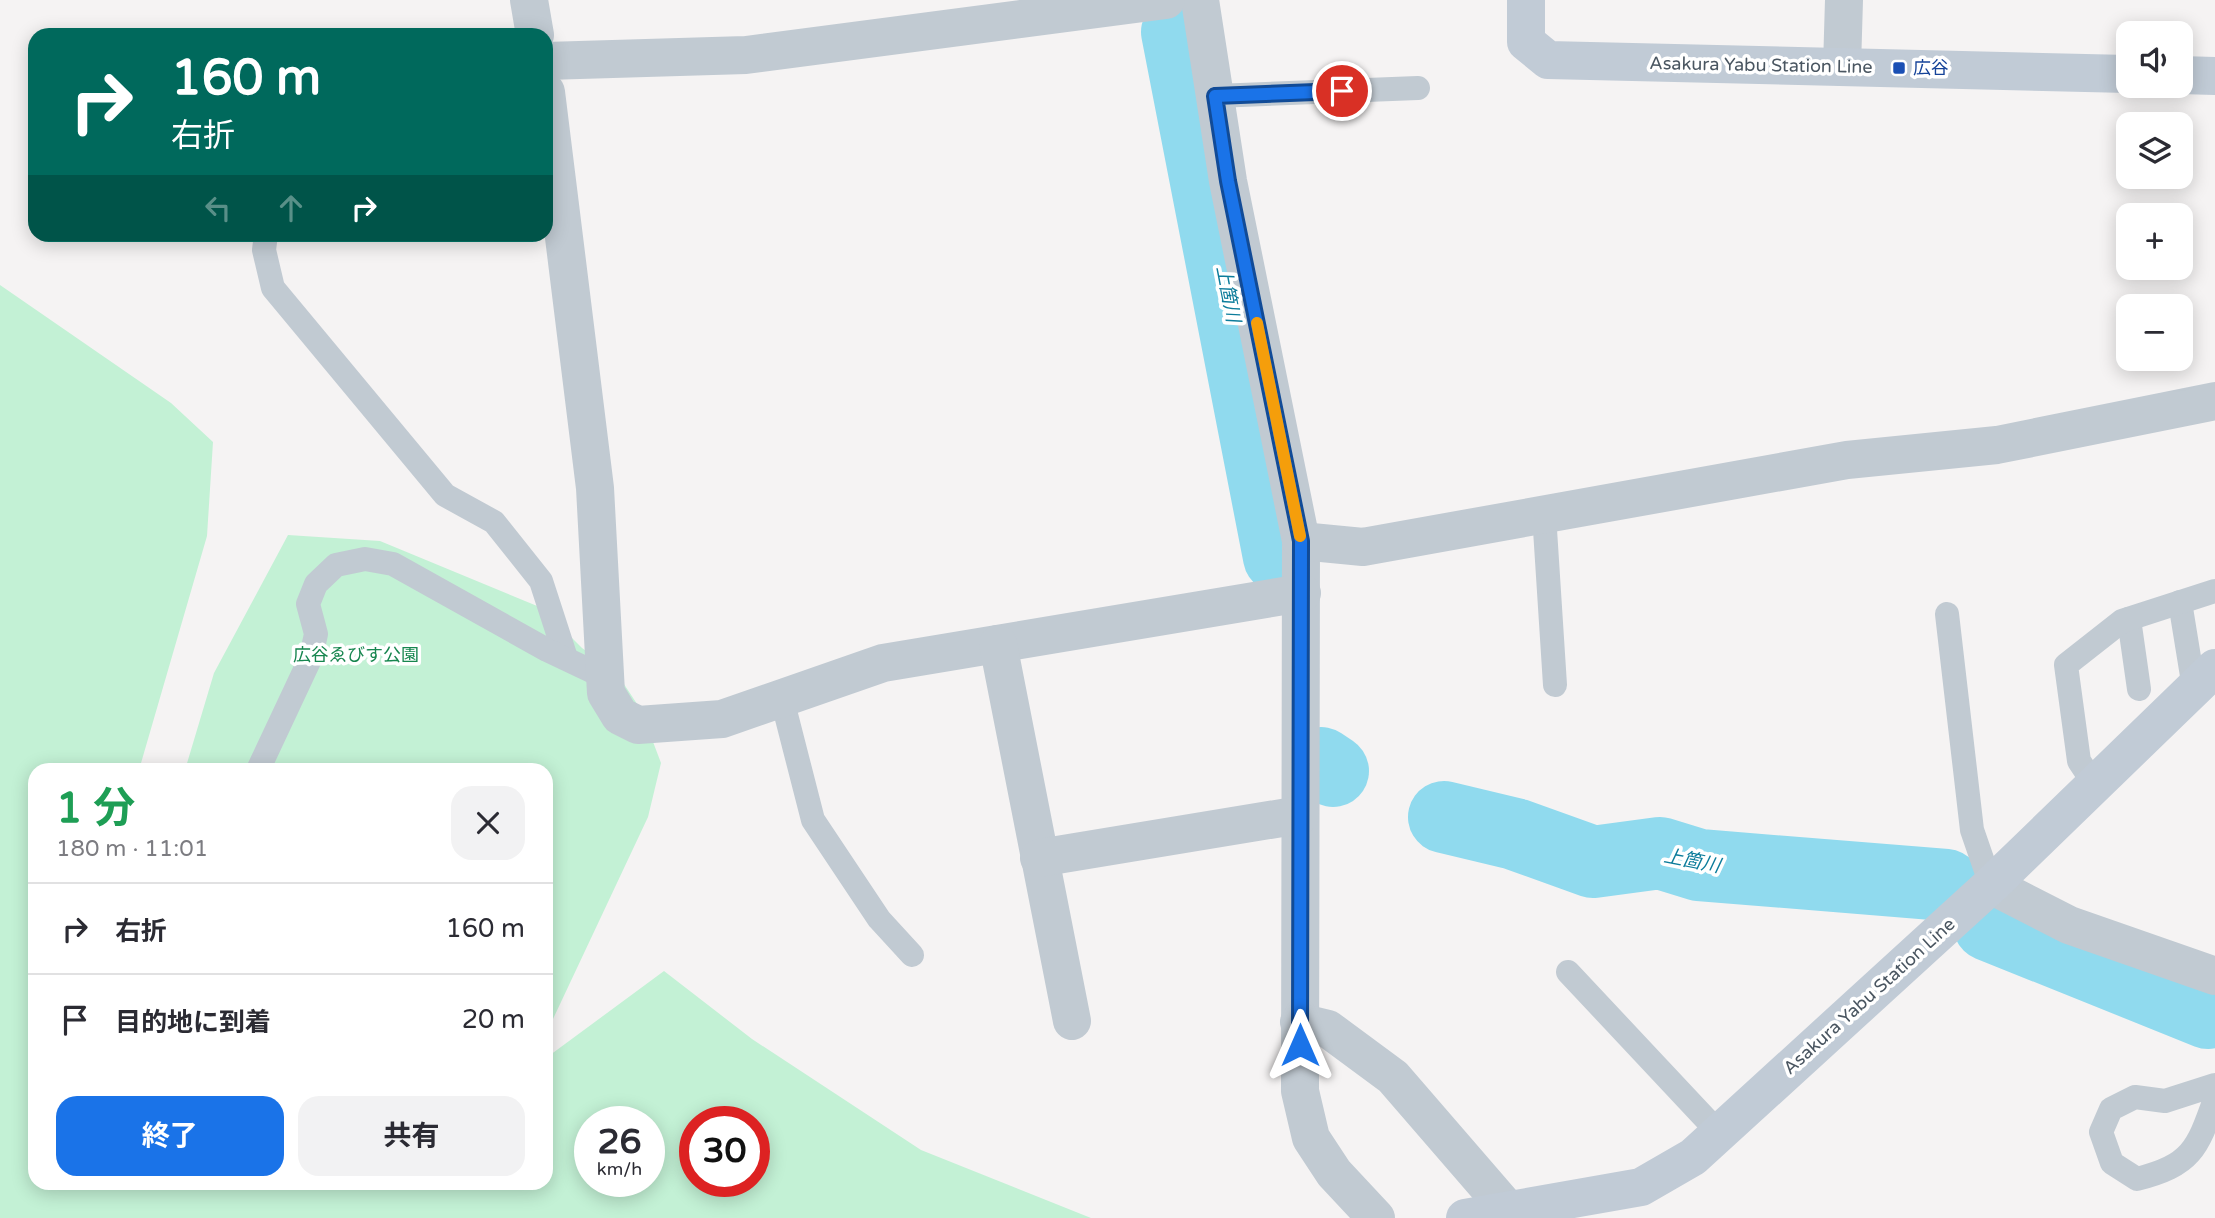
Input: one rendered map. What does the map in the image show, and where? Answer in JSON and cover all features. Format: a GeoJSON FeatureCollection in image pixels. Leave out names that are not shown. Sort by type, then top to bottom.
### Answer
{"type":"FeatureCollection","features":[{"type":"Feature","properties":{"kind":"main road","name":"Asakura Yabu Station Line"},"geometry":{"type":"LineString","coordinates":[[1526,0],[1526,42],[1548,60],[2116,74]]}},
{"type":"Feature","properties":{"kind":"main road"},"geometry":{"type":"LineString","coordinates":[[2193,75],[2215,76]]}},
{"type":"Feature","properties":{"kind":"main road","name":"Asakura Yabu Station Line"},"geometry":{"type":"LineString","coordinates":[[1465,1218],[1641,1187],[1693,1157],[1991,885],[2204,678]]}},
{"type":"Feature","properties":{"kind":"street"},"geometry":{"type":"LineString","coordinates":[[529,0],[534,28]]}},
{"type":"Feature","properties":{"kind":"street"},"geometry":{"type":"LineString","coordinates":[[553,61],[746,55],[1166,0]]}},
{"type":"Feature","properties":{"kind":"street"},"geometry":{"type":"LineString","coordinates":[[1200,0],[1228,181],[1301,541],[1300,1091],[1311,1138],[1334,1173],[1376,1218]]}},
{"type":"Feature","properties":{"kind":"street"},"geometry":{"type":"LineString","coordinates":[[1842,67],[1844,0]]}},
{"type":"Feature","properties":{"kind":"street"},"geometry":{"type":"LineString","coordinates":[[553,149],[595,488],[606,694],[620,716],[638,725],[722,719],[883,663],[1302,593]]}},
{"type":"Feature","properties":{"kind":"street"},"geometry":{"type":"LineString","coordinates":[[1301,541],[1363,547],[1847,460],[1997,445],[2215,401]]}},
{"type":"Feature","properties":{"kind":"street"},"geometry":{"type":"LineString","coordinates":[[998,644],[1072,1021]]}},
{"type":"Feature","properties":{"kind":"street"},"geometry":{"type":"LineString","coordinates":[[1039,858],[1300,815]]}},
{"type":"Feature","properties":{"kind":"street"},"geometry":{"type":"LineString","coordinates":[[1991,885],[2069,925],[2215,976]]}},
{"type":"Feature","properties":{"kind":"street"},"geometry":{"type":"LineString","coordinates":[[1299,1022],[1328,1029],[1393,1077],[1508,1210]]}},
{"type":"Feature","properties":{"kind":"lane"},"geometry":{"type":"LineString","coordinates":[[1215,96],[1418,88]]}},
{"type":"Feature","properties":{"kind":"lane"},"geometry":{"type":"LineString","coordinates":[[265,242],[264,250],[273,288],[445,495],[494,522],[541,581],[566,658]]}},
{"type":"Feature","properties":{"kind":"lane"},"geometry":{"type":"LineString","coordinates":[[1544,514],[1555,685]]}},
{"type":"Feature","properties":{"kind":"lane"},"geometry":{"type":"LineString","coordinates":[[261,763],[311,657],[316,634],[308,604],[316,584],[336,565],[365,559],[393,564],[606,678]]}},
{"type":"Feature","properties":{"kind":"lane"},"geometry":{"type":"LineString","coordinates":[[2095,785],[2079,761],[2066,664],[2129,619],[2215,591]]}},
{"type":"Feature","properties":{"kind":"lane"},"geometry":{"type":"LineString","coordinates":[[2180,602],[2204,678]]}},
{"type":"Feature","properties":{"kind":"lane"},"geometry":{"type":"LineString","coordinates":[[1947,614],[1972,830],[1991,885]]}},
{"type":"Feature","properties":{"kind":"lane"},"geometry":{"type":"LineString","coordinates":[[2129,619],[2139,689]]}},
{"type":"Feature","properties":{"kind":"lane"},"geometry":{"type":"LineString","coordinates":[[782,699],[813,820],[879,919],[912,955]]}},
{"type":"Feature","properties":{"kind":"lane"},"geometry":{"type":"LineString","coordinates":[[1568,972],[1719,1133]]}},
{"type":"Feature","properties":{"kind":"lane"},"geometry":{"type":"LineString","coordinates":[[2215,1085],[2165,1101],[2135,1097],[2111,1109],[2101,1132],[2112,1163],[2137,1179],[2167,1171],[2193,1153],[2215,1099]]}},
{"type":"Feature","properties":{"kind":"green space"},"geometry":{"type":"Polygon","coordinates":[[[0,285],[171,403],[213,442],[207,536],[141,763],[28,763],[28,1190],[553,1190],[553,1053],[664,971],[752,1039],[921,1150],[1091,1218],[0,1218],[0,285]]]}},
{"type":"Feature","properties":{"kind":"green space","name":"広谷ゑびす公園"},"geometry":{"type":"Polygon","coordinates":[[[288,535],[380,541],[542,608],[582,648],[616,672],[641,710],[661,763],[648,817],[553,1019],[553,763],[187,763],[214,673],[288,535]]]}},
{"type":"Feature","properties":{"kind":"waterway","name":"上箇川"},"geometry":{"type":"LineString","coordinates":[[1177,32],[1279,557]]}},
{"type":"Feature","properties":{"kind":"waterway","name":"上箇川"},"geometry":{"type":"LineString","coordinates":[[1321,763],[1333,771]]}},
{"type":"Feature","properties":{"kind":"waterway","name":"上箇川"},"geometry":{"type":"LineString","coordinates":[[1444,817],[1515,834],[1593,862],[1660,853],[1699,865],[1946,885]]}},
{"type":"Feature","properties":{"kind":"waterway","name":"上箇川"},"geometry":{"type":"LineString","coordinates":[[1989,925],[2208,1013]]}},
{"type":"Feature","properties":{"kind":"slow traffic"},"geometry":{"type":"LineString","coordinates":[[1257,323],[1300,536]]}},
{"type":"Feature","properties":{"kind":"place","name":"広谷"},"geometry":{"type":"Point","coordinates":[1899,68]}},
{"type":"Feature","properties":{"kind":"route"},"geometry":{"type":"LineString","coordinates":[[1300,1045],[1301,541],[1228,181],[1215,96],[1342,91]]}}]}
